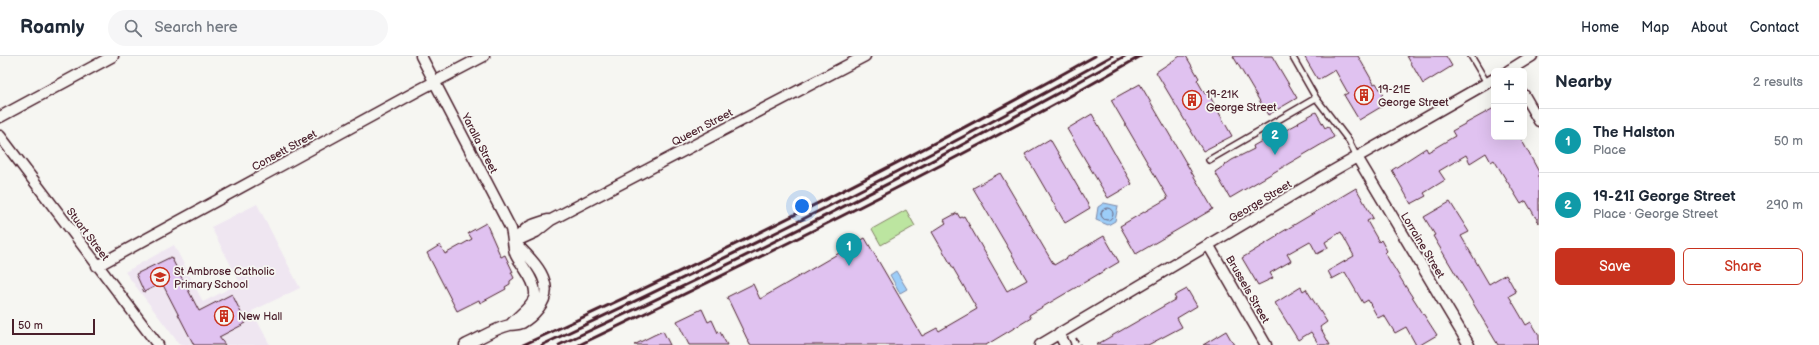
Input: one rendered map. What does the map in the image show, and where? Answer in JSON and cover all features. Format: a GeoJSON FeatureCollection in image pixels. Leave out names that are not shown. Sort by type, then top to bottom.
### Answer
{"type":"FeatureCollection","features":[{"type":"Feature","properties":{"kind":"street"},"geometry":{"type":"LineString","coordinates":[[0,117],[113,56]]}},
{"type":"Feature","properties":{"kind":"street","name":"Yaralla Street"},"geometry":{"type":"LineString","coordinates":[[421,56],[511,229],[514,242]]}},
{"type":"Feature","properties":{"kind":"street","name":"Consett Street"},"geometry":{"type":"LineString","coordinates":[[97,266],[484,56]]}},
{"type":"Feature","properties":{"kind":"street","name":"Queen Street"},"geometry":{"type":"LineString","coordinates":[[514,242],[525,228],[533,224],[550,220],[865,56]]}},
{"type":"Feature","properties":{"kind":"street"},"geometry":{"type":"LineString","coordinates":[[1514,68],[1532,56]]}},
{"type":"Feature","properties":{"kind":"street","name":"George Street"},"geometry":{"type":"LineString","coordinates":[[1040,345],[1357,157],[1491,81]]}},
{"type":"Feature","properties":{"kind":"street"},"geometry":{"type":"LineString","coordinates":[[1527,100],[1539,121]]}},
{"type":"Feature","properties":{"kind":"street","name":"Stuart Street"},"geometry":{"type":"LineString","coordinates":[[0,136],[158,345]]}},
{"type":"Feature","properties":{"kind":"street","name":"Lorraine Street"},"geometry":{"type":"LineString","coordinates":[[1357,157],[1469,345]]}},
{"type":"Feature","properties":{"kind":"street"},"geometry":{"type":"LineString","coordinates":[[465,345],[510,325],[520,324],[530,317],[544,301],[547,291],[545,281],[535,264],[514,242]]}},
{"type":"Feature","properties":{"kind":"street","name":"Brussels Street"},"geometry":{"type":"LineString","coordinates":[[1209,246],[1266,345]]}},
{"type":"Feature","properties":{"kind":"street"},"geometry":{"type":"LineString","coordinates":[[1059,333],[1065,345]]}},
{"type":"Feature","properties":{"kind":"lane"},"geometry":{"type":"LineString","coordinates":[[1292,56],[1316,98],[1345,135],[1357,157]]}},
{"type":"Feature","properties":{"kind":"lane"},"geometry":{"type":"LineString","coordinates":[[1470,56],[1491,81]]}},
{"type":"Feature","properties":{"kind":"lane"},"geometry":{"type":"LineString","coordinates":[[1209,160],[1316,98]]}},
{"type":"Feature","properties":{"kind":"path"},"geometry":{"type":"LineString","coordinates":[[1076,338],[1080,345]]}},
{"type":"Feature","properties":{"kind":"shaded area","name":"St Ambrose Catholic Primary School"},"geometry":{"type":"Polygon","coordinates":[[[257,204],[300,288],[252,311],[270,345],[180,345],[125,272],[174,245],[203,302],[240,283],[211,227],[257,204]]]}},
{"type":"Feature","properties":{"kind":"green space"},"geometry":{"type":"Polygon","coordinates":[[[906,210],[915,226],[881,245],[872,229],[906,210]]]}},
{"type":"Feature","properties":{"kind":"water"},"geometry":{"type":"Polygon","coordinates":[[[1104,203],[1118,206],[1115,221],[1108,225],[1096,220],[1098,207],[1104,203]]]}},
{"type":"Feature","properties":{"kind":"water"},"geometry":{"type":"Polygon","coordinates":[[[896,271],[907,289],[900,293],[890,275],[896,271]]]}},
{"type":"Feature","properties":{"kind":"building","name":"19-21K George Street"},"geometry":{"type":"Polygon","coordinates":[[[1180,56],[1186,56],[1199,78],[1197,80],[1205,94],[1208,93],[1232,136],[1203,151],[1156,72],[1180,56]]]}},
{"type":"Feature","properties":{"kind":"building"},"geometry":{"type":"Polygon","coordinates":[[[1233,56],[1272,56],[1297,98],[1268,115],[1233,56]]]}},
{"type":"Feature","properties":{"kind":"building"},"geometry":{"type":"Polygon","coordinates":[[[1304,56],[1358,56],[1374,84],[1376,83],[1383,94],[1381,96],[1386,104],[1359,120],[1344,95],[1348,93],[1335,70],[1318,80],[1304,56]]]}},
{"type":"Feature","properties":{"kind":"building"},"geometry":{"type":"Polygon","coordinates":[[[1407,56],[1446,56],[1452,66],[1423,84],[1407,56]]]}},
{"type":"Feature","properties":{"kind":"building"},"geometry":{"type":"Polygon","coordinates":[[[1140,84],[1213,209],[1136,254],[1120,226],[1168,198],[1111,100],[1140,84]]]}},
{"type":"Feature","properties":{"kind":"building"},"geometry":{"type":"Polygon","coordinates":[[[1491,110],[1491,140],[1522,140],[1539,172],[1539,223],[1526,201],[1521,204],[1494,160],[1491,162],[1486,153],[1470,163],[1466,155],[1439,171],[1445,180],[1424,193],[1426,196],[1411,204],[1392,170],[1426,148],[1428,152],[1455,136],[1452,131],[1491,110]]]}},
{"type":"Feature","properties":{"kind":"building"},"geometry":{"type":"Polygon","coordinates":[[[1316,112],[1325,128],[1328,126],[1334,137],[1230,198],[1215,172],[1232,160],[1254,149],[1253,146],[1276,133],[1277,135],[1316,112]]]}},
{"type":"Feature","properties":{"kind":"building"},"geometry":{"type":"Polygon","coordinates":[[[1092,114],[1132,184],[1108,198],[1067,129],[1092,114]]]}},
{"type":"Feature","properties":{"kind":"building"},"geometry":{"type":"Polygon","coordinates":[[[1050,139],[1090,208],[1065,223],[1025,154],[1050,139]]]}},
{"type":"Feature","properties":{"kind":"building"},"geometry":{"type":"Polygon","coordinates":[[[1000,173],[1054,265],[1104,236],[1119,262],[1029,315],[1031,318],[986,345],[750,345],[727,297],[753,284],[760,299],[865,238],[922,336],[937,328],[939,331],[977,309],[932,232],[946,223],[944,220],[957,213],[960,218],[964,216],[1007,291],[1027,280],[973,188],[1000,173]]]}},
{"type":"Feature","properties":{"kind":"building"},"geometry":{"type":"Polygon","coordinates":[[[1356,188],[1373,218],[1367,221],[1379,242],[1381,240],[1387,251],[1385,253],[1437,335],[1420,345],[1416,345],[1406,327],[1395,333],[1384,315],[1378,318],[1368,300],[1363,303],[1345,272],[1332,279],[1328,271],[1354,256],[1341,232],[1325,242],[1328,248],[1317,254],[1310,241],[1287,254],[1291,261],[1270,273],[1273,278],[1258,285],[1242,258],[1278,236],[1277,235],[1356,188]]]}},
{"type":"Feature","properties":{"kind":"building"},"geometry":{"type":"Polygon","coordinates":[[[1450,202],[1469,232],[1461,236],[1489,284],[1506,274],[1516,292],[1509,296],[1526,325],[1531,322],[1539,335],[1539,345],[1498,345],[1433,236],[1435,235],[1424,217],[1450,202]]]}},
{"type":"Feature","properties":{"kind":"building"},"geometry":{"type":"Polygon","coordinates":[[[486,223],[501,257],[505,255],[513,272],[511,272],[514,278],[510,281],[510,284],[505,287],[506,289],[480,303],[479,300],[457,311],[427,253],[440,245],[445,254],[472,239],[468,233],[486,223]]]}},
{"type":"Feature","properties":{"kind":"building","name":"St Ambrose Catholic Primary School"},"geometry":{"type":"Polygon","coordinates":[[[171,257],[199,311],[232,294],[246,323],[219,337],[225,345],[194,345],[162,283],[144,292],[136,274],[171,257]]]}},
{"type":"Feature","properties":{"kind":"building"},"geometry":{"type":"Polygon","coordinates":[[[1301,287],[1303,291],[1306,289],[1327,322],[1320,327],[1330,345],[1319,345],[1311,332],[1298,340],[1275,303],[1301,287]]]}},
{"type":"Feature","properties":{"kind":"building"},"geometry":{"type":"Polygon","coordinates":[[[1187,289],[1197,306],[1177,318],[1182,327],[1148,345],[1096,345],[1176,299],[1174,296],[1187,289]]]}},
{"type":"Feature","properties":{"kind":"building"},"geometry":{"type":"Polygon","coordinates":[[[702,309],[708,322],[712,320],[718,333],[720,332],[727,345],[689,345],[677,321],[702,309]]]}},
{"type":"Feature","properties":{"kind":"building"},"geometry":{"type":"Polygon","coordinates":[[[663,331],[670,345],[634,345],[654,335],[663,331]]]}},
{"type":"Feature","properties":{"kind":"building"},"geometry":{"type":"Polygon","coordinates":[[[1226,331],[1234,345],[1203,345],[1226,331]]]}},
{"type":"Feature","properties":{"kind":"railway"},"geometry":{"type":"LineString","coordinates":[[523,345],[668,277],[812,206],[954,133],[1095,56]]}},
{"type":"Feature","properties":{"kind":"railway"},"geometry":{"type":"LineString","coordinates":[[542,345],[830,206],[1042,95],[1112,56]]}},
{"type":"Feature","properties":{"kind":"railway"},"geometry":{"type":"LineString","coordinates":[[559,345],[702,277],[845,206],[986,133],[1125,56]]}},
{"type":"Feature","properties":{"kind":"railway"},"geometry":{"type":"LineString","coordinates":[[579,345],[736,269],[909,182],[1141,56]]}},
{"type":"Feature","properties":{"kind":"place","name":"19-21E George Street"},"geometry":{"type":"Point","coordinates":[1364,95]}},
{"type":"Feature","properties":{"kind":"place","name":"19-21K George Street"},"geometry":{"type":"Point","coordinates":[1192,100]}},
{"type":"Feature","properties":{"kind":"place","name":"19-21I George Street"},"geometry":{"type":"Point","coordinates":[1275,155]}},
{"type":"Feature","properties":{"kind":"place","name":"The Halston"},"geometry":{"type":"Point","coordinates":[849,266]}},
{"type":"Feature","properties":{"kind":"place","name":"St Ambrose Catholic Primary School"},"geometry":{"type":"Point","coordinates":[160,277]}},
{"type":"Feature","properties":{"kind":"place","name":"New Hall"},"geometry":{"type":"Point","coordinates":[224,316]}}]}
